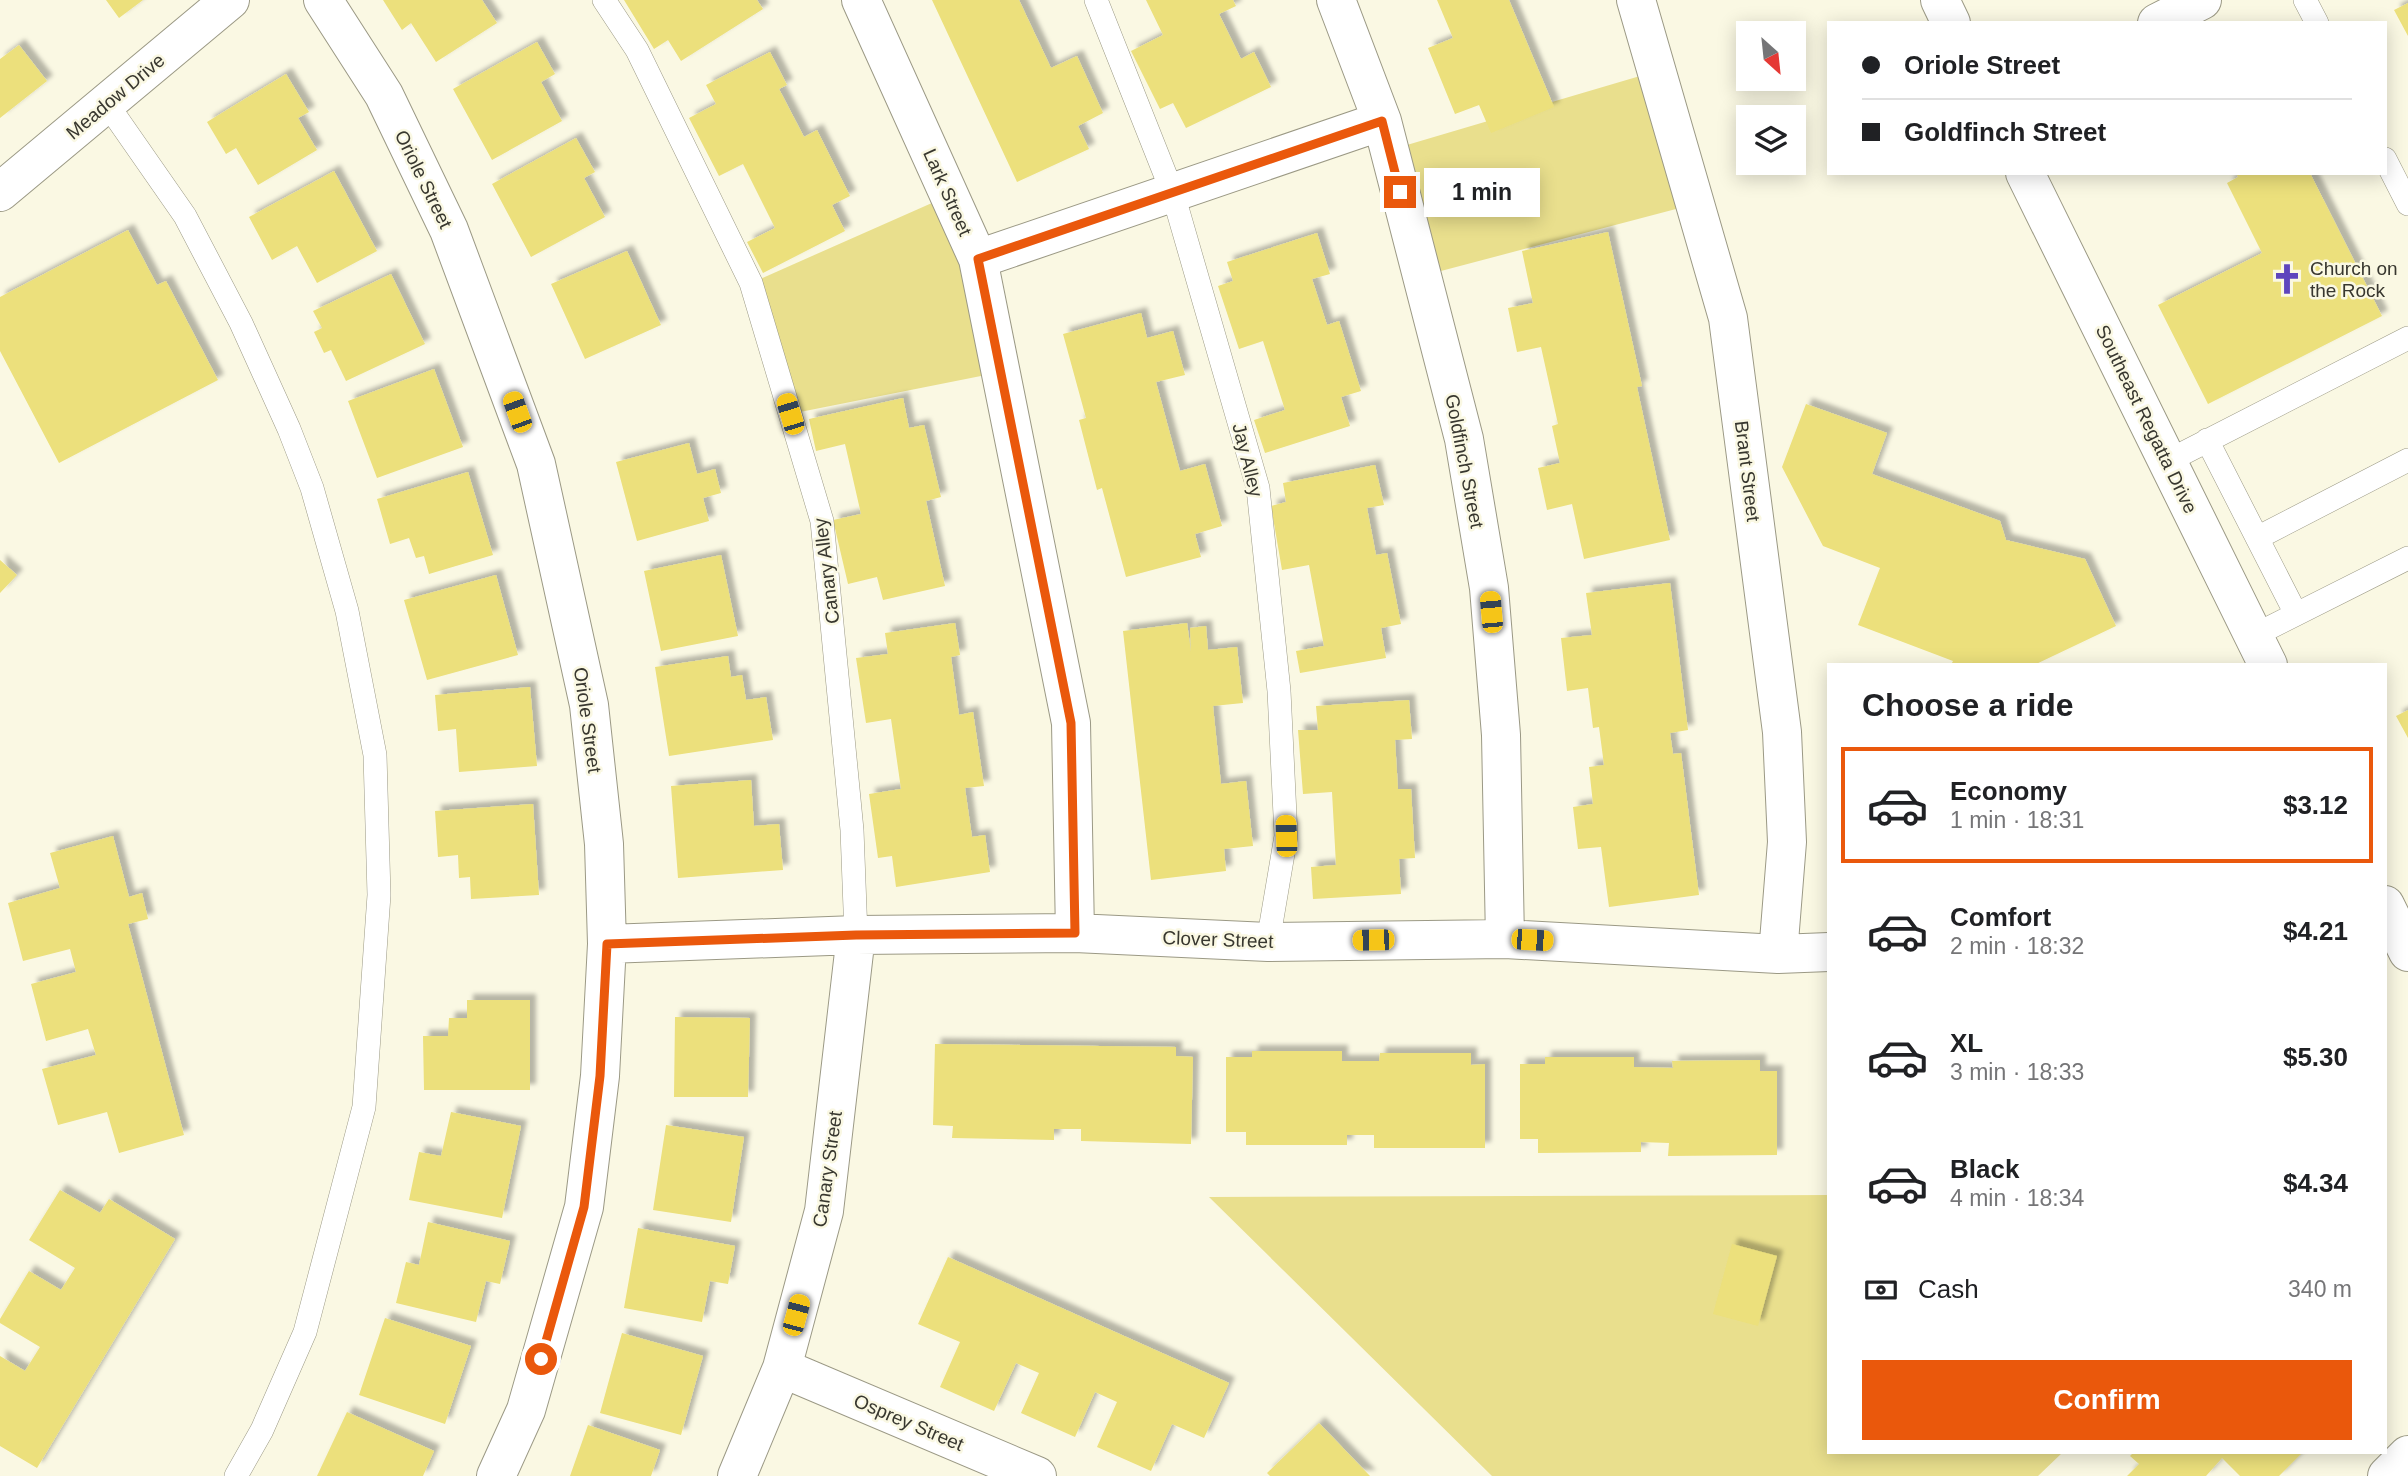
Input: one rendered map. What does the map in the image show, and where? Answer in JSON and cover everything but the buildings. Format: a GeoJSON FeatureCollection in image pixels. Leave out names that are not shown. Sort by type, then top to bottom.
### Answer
{"type":"FeatureCollection","features":[{"type":"Feature","properties":{"kind":"street","name":"Meadow Drive"},"geometry":{"type":"LineString","coordinates":[[0,192],[230,0]]}},
{"type":"Feature","properties":{"kind":"street","name":"Oriole Street"},"geometry":{"type":"LineString","coordinates":[[323,0],[384,94],[449,230],[536,464],[589,705],[604,844],[607,944],[600,1076],[584,1207],[526,1410],[496,1476]]}},
{"type":"Feature","properties":{"kind":"street","name":"Lark Street"},"geometry":{"type":"LineString","coordinates":[[861,0],[978,259],[1071,723],[1075,933]]}},
{"type":"Feature","properties":{"kind":"street","name":"Goldfinch Street"},"geometry":{"type":"LineString","coordinates":[[1336,0],[1382,121],[1464,439],[1489,588],[1501,735],[1505,939]]}},
{"type":"Feature","properties":{"kind":"street","name":"Brant Street"},"geometry":{"type":"LineString","coordinates":[[1636,0],[1728,318],[1782,732],[1787,842],[1778,954]]}},
{"type":"Feature","properties":{"kind":"street"},"geometry":{"type":"LineString","coordinates":[[1940,0],[1950,21]]}},
{"type":"Feature","properties":{"kind":"street"},"geometry":{"type":"LineString","coordinates":[[2161,21],[2202,0]]}},
{"type":"Feature","properties":{"kind":"street"},"geometry":{"type":"LineString","coordinates":[[978,259],[1382,121]]}},
{"type":"Feature","properties":{"kind":"street","name":"Southeast Regatta Drive"},"geometry":{"type":"LineString","coordinates":[[2026,175],[2260,650]]}},
{"type":"Feature","properties":{"kind":"street"},"geometry":{"type":"LineString","coordinates":[[2387,909],[2408,952]]}},
{"type":"Feature","properties":{"kind":"street","name":"Clover Street"},"geometry":{"type":"LineString","coordinates":[[607,944],[856,935],[1075,933],[1268,942],[1505,939],[1778,954],[1827,952]]}},
{"type":"Feature","properties":{"kind":"street","name":"Canary Street"},"geometry":{"type":"LineString","coordinates":[[737,1476],[782,1368],[824,1211],[856,935]]}},
{"type":"Feature","properties":{"kind":"street","name":"Osprey Street"},"geometry":{"type":"LineString","coordinates":[[782,1368],[1037,1476]]}},
{"type":"Feature","properties":{"kind":"street"},"geometry":{"type":"LineString","coordinates":[[2387,1476],[2408,1455]]}},
{"type":"Feature","properties":{"kind":"lane","name":"Canary Alley"},"geometry":{"type":"LineString","coordinates":[[604,0],[637,51],[751,283],[822,521],[852,830],[856,935]]}},
{"type":"Feature","properties":{"kind":"lane","name":"Jay Alley"},"geometry":{"type":"LineString","coordinates":[[1096,0],[1173,194],[1258,488],[1279,691],[1286,836],[1268,942]]}},
{"type":"Feature","properties":{"kind":"lane"},"geometry":{"type":"LineString","coordinates":[[2305,0],[2316,21]]}},
{"type":"Feature","properties":{"kind":"lane"},"geometry":{"type":"LineString","coordinates":[[107,104],[185,216],[241,323],[289,429],[312,488],[347,611],[375,755],[379,895],[364,1107],[305,1332],[262,1430],[236,1476]]}},
{"type":"Feature","properties":{"kind":"lane"},"geometry":{"type":"LineString","coordinates":[[2387,163],[2408,204]]}},
{"type":"Feature","properties":{"kind":"lane"},"geometry":{"type":"LineString","coordinates":[[2168,461],[2408,338]]}},
{"type":"Feature","properties":{"kind":"lane"},"geometry":{"type":"LineString","coordinates":[[2207,440],[2296,614]]}},
{"type":"Feature","properties":{"kind":"lane"},"geometry":{"type":"LineString","coordinates":[[2257,538],[2408,460]]}},
{"type":"Feature","properties":{"kind":"lane"},"geometry":{"type":"LineString","coordinates":[[2260,650],[2296,614],[2408,558]]}},
{"type":"Feature","properties":{"kind":"shaded area"},"geometry":{"type":"Polygon","coordinates":[[[1657,71],[1695,204],[1422,276],[1390,150],[1657,71]]]}},
{"type":"Feature","properties":{"kind":"shaded area"},"geometry":{"type":"Polygon","coordinates":[[[950,195],[1001,372],[790,414],[751,283],[950,195]]]}},
{"type":"Feature","properties":{"kind":"shaded area"},"geometry":{"type":"Polygon","coordinates":[[[1827,1195],[1827,1454],[2061,1454],[2038,1476],[1492,1476],[1209,1197],[1827,1195]]]}},
{"type":"Feature","properties":{"kind":"place","name":"Church on the Rock"},"geometry":{"type":"Point","coordinates":[2287,279]}},
{"type":"Feature","properties":{"kind":"route"},"geometry":{"type":"LineString","coordinates":[[541,1359],[584,1207],[600,1076],[607,944],[856,935],[1075,933],[1071,723],[978,259],[1382,121],[1400,192]]}}]}
